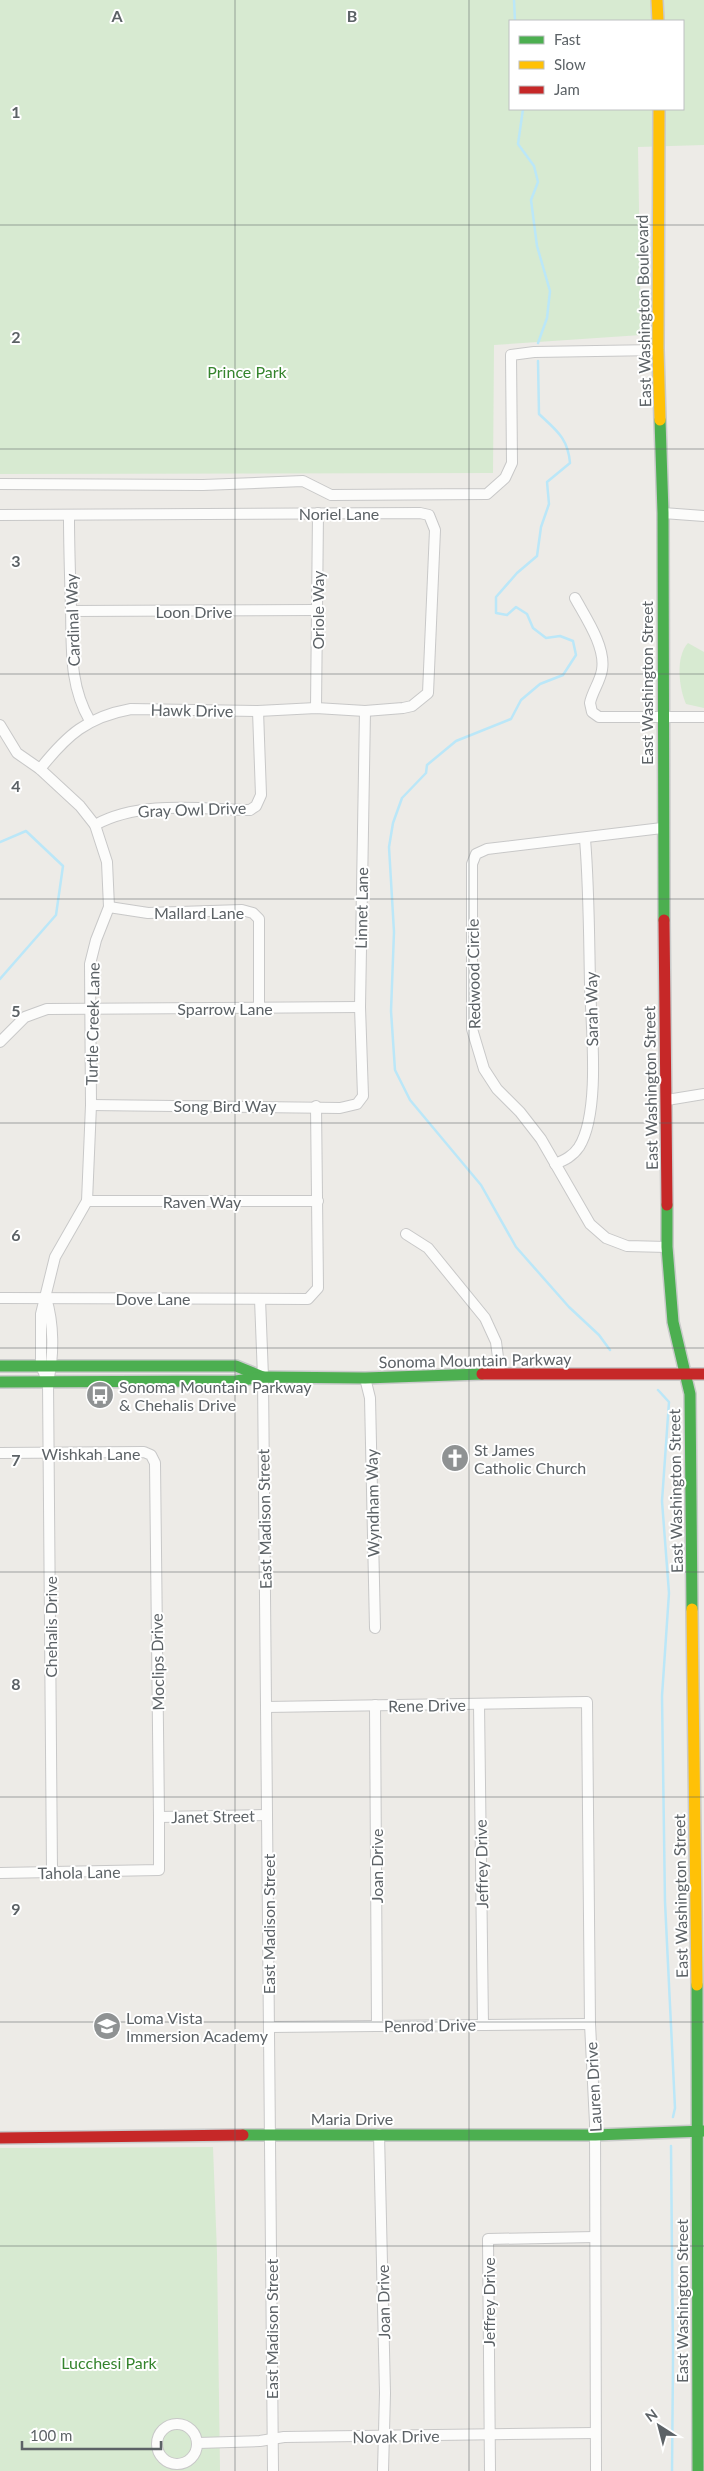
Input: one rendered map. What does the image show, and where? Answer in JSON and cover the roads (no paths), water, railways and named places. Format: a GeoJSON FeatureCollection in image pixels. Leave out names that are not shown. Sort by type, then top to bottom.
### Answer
{"type":"FeatureCollection","features":[{"type":"Feature","properties":{"kind":"main road"},"geometry":{"type":"LineString","coordinates":[[657,0],[658,20]]}},
{"type":"Feature","properties":{"kind":"main road","name":"East Washington Boulevard"},"geometry":{"type":"LineString","coordinates":[[659,110],[658,350],[664,513]]}},
{"type":"Feature","properties":{"kind":"main road","name":"East Washington Street"},"geometry":{"type":"LineString","coordinates":[[664,513],[662,828],[668,1100],[667,1247],[673,1322],[690,1394],[699,1793],[698,2471]]}},
{"type":"Feature","properties":{"kind":"main road","name":"Sonoma Mountain Parkway"},"geometry":{"type":"LineString","coordinates":[[0,1366],[236,1366],[263,1377]]}},
{"type":"Feature","properties":{"kind":"main road","name":"Sonoma Mountain Parkway"},"geometry":{"type":"LineString","coordinates":[[0,1382],[236,1381],[263,1377],[365,1378],[500,1373],[704,1374]]}},
{"type":"Feature","properties":{"kind":"main road","name":"Maria Drive"},"geometry":{"type":"LineString","coordinates":[[0,2138],[595,2134],[700,2131]]}},
{"type":"Feature","properties":{"kind":"street"},"geometry":{"type":"LineString","coordinates":[[0,484],[203,485],[303,481],[331,495],[486,494],[505,478],[512,463],[511,355],[534,352],[658,350]]}},
{"type":"Feature","properties":{"kind":"street","name":"Noriel Lane"},"geometry":{"type":"LineString","coordinates":[[69,516],[318,513],[420,513],[429,515],[435,530],[428,693]]}},
{"type":"Feature","properties":{"kind":"street","name":"Oriole Way"},"geometry":{"type":"LineString","coordinates":[[316,708],[318,513]]}},
{"type":"Feature","properties":{"kind":"street"},"geometry":{"type":"LineString","coordinates":[[664,513],[704,516]]}},
{"type":"Feature","properties":{"kind":"street"},"geometry":{"type":"LineString","coordinates":[[0,515],[69,516]]}},
{"type":"Feature","properties":{"kind":"street","name":"Cardinal Way"},"geometry":{"type":"LineString","coordinates":[[69,516],[70,648],[75,687],[81,706],[90,721]]}},
{"type":"Feature","properties":{"kind":"street"},"geometry":{"type":"LineString","coordinates":[[575,598],[588,622],[602,661],[602,670],[590,703],[592,712],[599,717],[704,717]]}},
{"type":"Feature","properties":{"kind":"street","name":"Loon Drive"},"geometry":{"type":"LineString","coordinates":[[71,612],[317,610]]}},
{"type":"Feature","properties":{"kind":"street","name":"Hawk Drive"},"geometry":{"type":"LineString","coordinates":[[40,768],[69,735],[90,721],[110,713],[131,709],[258,711],[316,708],[365,711],[412,706],[428,693]]}},
{"type":"Feature","properties":{"kind":"street","name":"Gray Owl Drive"},"geometry":{"type":"LineString","coordinates":[[95,825],[128,812],[178,809],[250,810],[256,806],[261,796],[258,711]]}},
{"type":"Feature","properties":{"kind":"street","name":"Linnet Lane"},"geometry":{"type":"LineString","coordinates":[[357,1104],[363,1096],[360,1007],[365,711]]}},
{"type":"Feature","properties":{"kind":"street","name":"Turtle Creek Lane"},"geometry":{"type":"LineString","coordinates":[[0,725],[16,753],[40,768],[80,806],[95,825],[107,862],[109,907],[96,940],[90,964],[91,1105],[87,1201],[56,1257],[46,1298],[51,1314],[46,1366],[48,1382]]}},
{"type":"Feature","properties":{"kind":"street","name":"Redwood Circle"},"geometry":{"type":"LineString","coordinates":[[662,828],[585,839],[487,849],[476,854],[472,864],[472,1030],[484,1069],[497,1089],[520,1112],[540,1139],[590,1224],[606,1238],[627,1246],[667,1247]]}},
{"type":"Feature","properties":{"kind":"street","name":"Sarah Way"},"geometry":{"type":"LineString","coordinates":[[555,1164],[568,1159],[579,1147],[586,1131],[592,1096],[590,914],[585,839]]}},
{"type":"Feature","properties":{"kind":"street","name":"Mallard Lane"},"geometry":{"type":"LineString","coordinates":[[109,907],[148,913],[242,910],[253,913],[259,919],[259,1008]]}},
{"type":"Feature","properties":{"kind":"street","name":"Sparrow Lane"},"geometry":{"type":"LineString","coordinates":[[0,1042],[25,1017],[47,1009],[360,1007]]}},
{"type":"Feature","properties":{"kind":"street"},"geometry":{"type":"LineString","coordinates":[[668,1100],[704,1094]]}},
{"type":"Feature","properties":{"kind":"street","name":"Song Bird Way"},"geometry":{"type":"LineString","coordinates":[[91,1105],[316,1106],[340,1108],[357,1104]]}},
{"type":"Feature","properties":{"kind":"street"},"geometry":{"type":"LineString","coordinates":[[263,1377],[260,1298],[308,1299],[314,1295],[318,1288],[316,1106]]}},
{"type":"Feature","properties":{"kind":"street","name":"Raven Way"},"geometry":{"type":"LineString","coordinates":[[87,1201],[318,1201]]}},
{"type":"Feature","properties":{"kind":"street"},"geometry":{"type":"LineString","coordinates":[[406,1234],[428,1248],[485,1318],[496,1342],[500,1373]]}},
{"type":"Feature","properties":{"kind":"street","name":"Dove Lane"},"geometry":{"type":"LineString","coordinates":[[0,1298],[260,1298]]}},
{"type":"Feature","properties":{"kind":"street","name":"East Madison Street"},"geometry":{"type":"LineString","coordinates":[[263,1377],[273,2471]]}},
{"type":"Feature","properties":{"kind":"street","name":"Wyndham Way"},"geometry":{"type":"LineString","coordinates":[[365,1378],[370,1398],[375,1628]]}},
{"type":"Feature","properties":{"kind":"street","name":"Chehalis Drive"},"geometry":{"type":"LineString","coordinates":[[48,1382],[52,1872]]}},
{"type":"Feature","properties":{"kind":"street","name":"Wishkah Lane"},"geometry":{"type":"LineString","coordinates":[[0,1453],[144,1452],[151,1455]]}},
{"type":"Feature","properties":{"kind":"street","name":"Moclips Drive"},"geometry":{"type":"LineString","coordinates":[[151,1455],[155,1463],[158,1870]]}},
{"type":"Feature","properties":{"kind":"street","name":"Rene Drive"},"geometry":{"type":"LineString","coordinates":[[266,1707],[587,1702]]}},
{"type":"Feature","properties":{"kind":"street","name":"Lauren Drive"},"geometry":{"type":"LineString","coordinates":[[587,1702],[590,2024],[595,2134],[596,2471]]}},
{"type":"Feature","properties":{"kind":"street","name":"Jeffrey Drive"},"geometry":{"type":"LineString","coordinates":[[479,1704],[482,2025]]}},
{"type":"Feature","properties":{"kind":"street","name":"Joan Drive"},"geometry":{"type":"LineString","coordinates":[[375,1705],[378,2026]]}},
{"type":"Feature","properties":{"kind":"street","name":"Janet Street"},"geometry":{"type":"LineString","coordinates":[[159,1817],[267,1815]]}},
{"type":"Feature","properties":{"kind":"street","name":"Tahola Lane"},"geometry":{"type":"LineString","coordinates":[[0,1873],[158,1870]]}},
{"type":"Feature","properties":{"kind":"street","name":"Penrod Drive"},"geometry":{"type":"LineString","coordinates":[[269,2027],[590,2024]]}},
{"type":"Feature","properties":{"kind":"street","name":"Joan Drive"},"geometry":{"type":"LineString","coordinates":[[379,2134],[385,2393],[383,2471]]}},
{"type":"Feature","properties":{"kind":"street","name":"Jeffrey Drive"},"geometry":{"type":"LineString","coordinates":[[490,2471],[488,2239],[595,2237]]}},
{"type":"Feature","properties":{"kind":"street","name":"Novak Drive"},"geometry":{"type":"LineString","coordinates":[[198,2443],[383,2436],[595,2433]]}},
{"type":"Feature","properties":{"kind":"waterway"},"geometry":{"type":"LineString","coordinates":[[514,0],[515,20]]}},
{"type":"Feature","properties":{"kind":"waterway"},"geometry":{"type":"LineString","coordinates":[[523,110],[518,144],[534,166],[538,182],[531,200],[537,246],[550,291],[547,318],[538,343]]}},
{"type":"Feature","properties":{"kind":"waterway"},"geometry":{"type":"LineString","coordinates":[[538,361],[539,414],[556,430],[564,441],[570,463],[547,482],[549,504],[541,527],[537,556],[517,573],[496,597],[496,613],[507,615],[516,607],[527,614],[533,628],[546,638],[560,636],[573,641],[576,655],[563,675],[540,684],[521,700],[511,719],[456,741],[427,765],[426,773],[402,798],[393,823],[389,847],[394,932],[391,1011],[395,1070],[410,1100],[481,1185],[516,1247],[569,1307],[599,1335],[610,1350]]}},
{"type":"Feature","properties":{"kind":"waterway"},"geometry":{"type":"LineString","coordinates":[[0,842],[26,831],[63,866],[56,915],[0,979]]}},
{"type":"Feature","properties":{"kind":"waterway"},"geometry":{"type":"LineString","coordinates":[[658,1390],[669,1402],[662,1501],[669,1593],[662,1696],[665,1902],[675,2108],[673,2117]]}},
{"type":"Feature","properties":{"kind":"waterway"},"geometry":{"type":"LineString","coordinates":[[671,2146],[672,2471]]}},
{"type":"Feature","properties":{"kind":"place","name":"Sonoma Mountain Parkway & Chehalis Drive"},"geometry":{"type":"Point","coordinates":[100,1395]}},
{"type":"Feature","properties":{"kind":"place","name":"St James Catholic Church"},"geometry":{"type":"Point","coordinates":[455,1458]}},
{"type":"Feature","properties":{"kind":"place","name":"Loma Vista Immersion Academy"},"geometry":{"type":"Point","coordinates":[107,2026]}},
{"type":"Feature","properties":{"kind":"park label","name":"Prince Park"},"geometry":{"type":"Point","coordinates":[247,371]}},
{"type":"Feature","properties":{"kind":"park label","name":"Lucchesi Park"},"geometry":{"type":"Point","coordinates":[109,2362]}}]}
